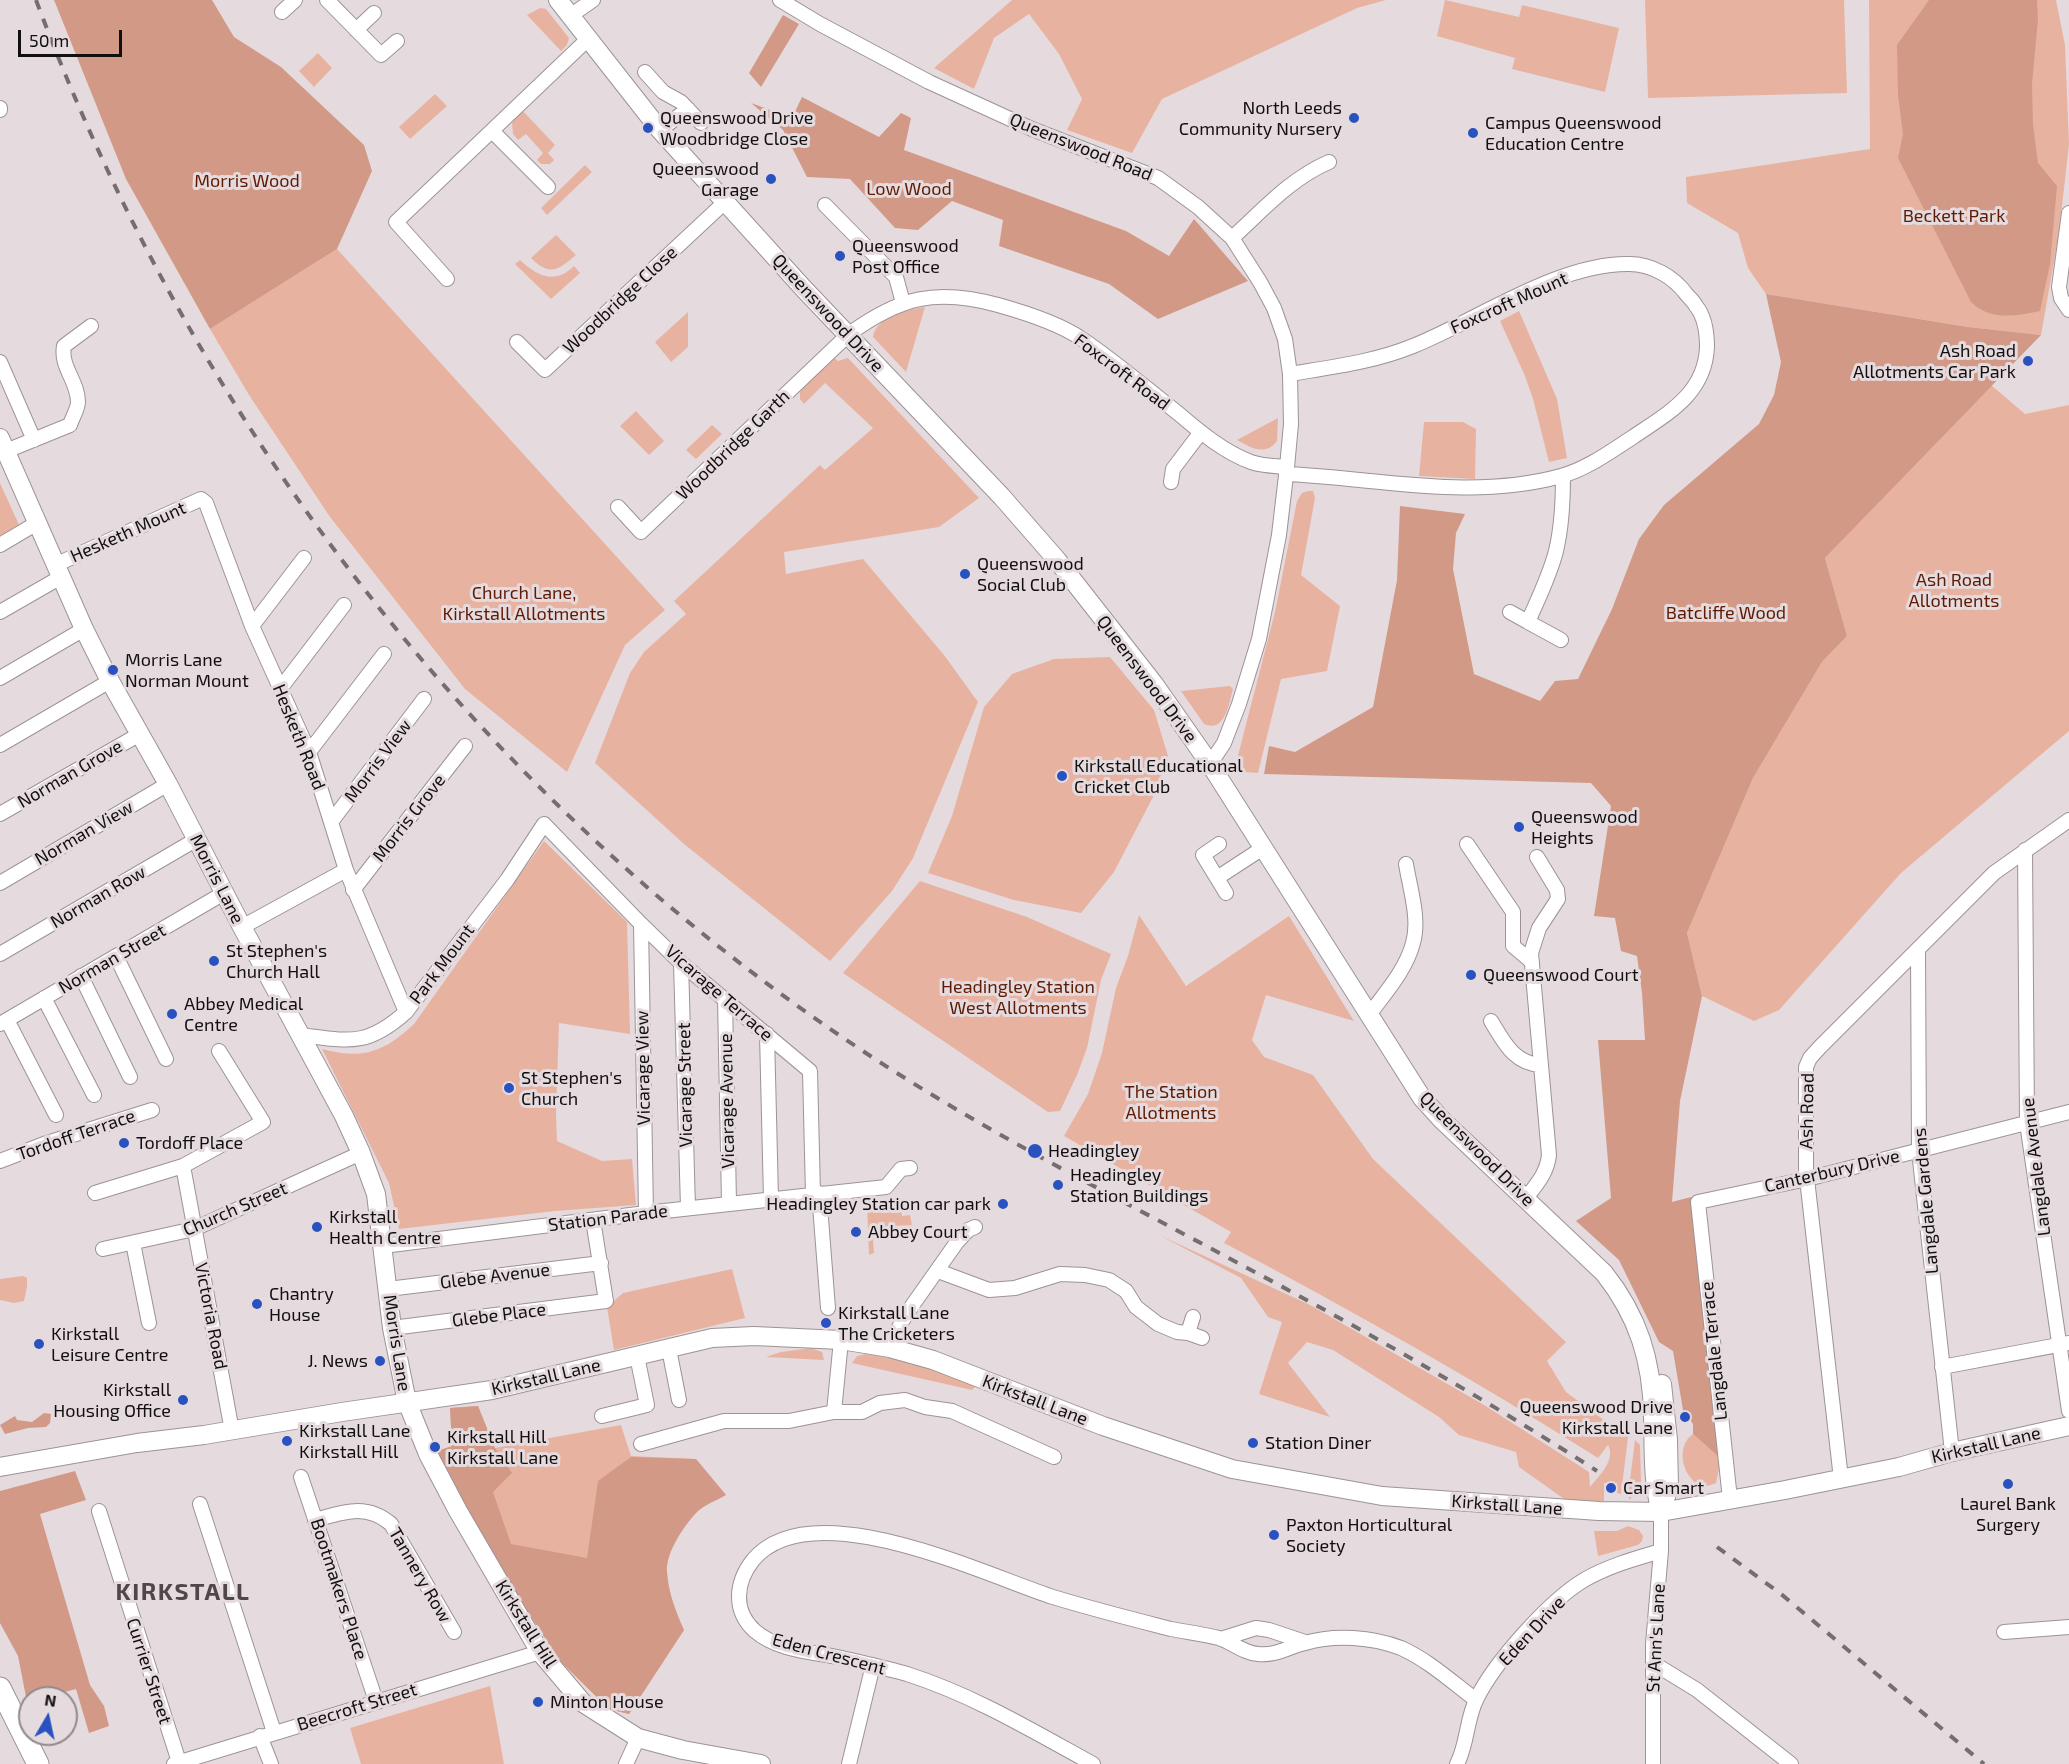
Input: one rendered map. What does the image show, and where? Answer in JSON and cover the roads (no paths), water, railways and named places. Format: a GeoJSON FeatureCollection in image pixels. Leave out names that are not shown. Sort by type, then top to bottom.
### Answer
{"type":"FeatureCollection","features":[{"type":"Feature","properties":{"kind":"main road"},"geometry":{"type":"LineString","coordinates":[[0,1688],[38,1764]]}},
{"type":"Feature","properties":{"kind":"street"},"geometry":{"type":"LineString","coordinates":[[282,12],[295,0]]}},
{"type":"Feature","properties":{"kind":"street"},"geometry":{"type":"LineString","coordinates":[[327,0],[381,55],[397,41]]}},
{"type":"Feature","properties":{"kind":"street","name":"Queenswood Drive"},"geometry":{"type":"LineString","coordinates":[[558,0],[660,130],[1002,497],[1050,552],[1154,684],[1210,764],[1422,1098],[1442,1120],[1604,1273],[1629,1308],[1641,1337],[1651,1386],[1656,1492],[1661,1512]]}},
{"type":"Feature","properties":{"kind":"street"},"geometry":{"type":"LineString","coordinates":[[570,16],[593,0]]}},
{"type":"Feature","properties":{"kind":"street","name":"Queenswood Road"},"geometry":{"type":"LineString","coordinates":[[780,0],[929,82],[1032,129],[1158,178],[1198,207],[1232,238],[1260,282],[1274,308],[1285,339],[1290,374],[1291,424],[1279,535],[1259,639],[1224,743],[1210,764]]}},
{"type":"Feature","properties":{"kind":"street"},"geometry":{"type":"LineString","coordinates":[[356,30],[374,13]]}},
{"type":"Feature","properties":{"kind":"street"},"geometry":{"type":"LineString","coordinates":[[447,279],[396,222],[588,39]]}},
{"type":"Feature","properties":{"kind":"street"},"geometry":{"type":"LineString","coordinates":[[645,72],[663,92],[681,102],[701,123]]}},
{"type":"Feature","properties":{"kind":"street"},"geometry":{"type":"LineString","coordinates":[[660,130],[688,109]]}},
{"type":"Feature","properties":{"kind":"street"},"geometry":{"type":"LineString","coordinates":[[492,131],[548,187]]}},
{"type":"Feature","properties":{"kind":"street"},"geometry":{"type":"LineString","coordinates":[[1232,238],[1293,183],[1311,170],[1329,162]]}},
{"type":"Feature","properties":{"kind":"street","name":"Woodbridge Close"},"geometry":{"type":"LineString","coordinates":[[517,342],[545,370],[725,202]]}},
{"type":"Feature","properties":{"kind":"street"},"geometry":{"type":"LineString","coordinates":[[825,206],[896,277],[903,303]]}},
{"type":"Feature","properties":{"kind":"street"},"geometry":{"type":"LineString","coordinates":[[2066,306],[2060,281],[2069,213]]}},
{"type":"Feature","properties":{"kind":"street","name":"Foxcroft Mount"},"geometry":{"type":"LineString","coordinates":[[1286,471],[1452,488],[1512,486],[1563,476],[1614,450],[1666,415],[1686,397],[1699,381],[1705,366],[1707,336],[1698,307],[1682,287],[1670,277],[1645,266],[1615,264],[1580,271],[1528,291],[1439,335],[1376,360],[1290,374]]}},
{"type":"Feature","properties":{"kind":"street","name":"Foxcroft Road"},"geometry":{"type":"LineString","coordinates":[[849,334],[868,320],[903,303],[922,298],[963,298],[1006,308],[1080,337],[1201,432],[1251,462],[1286,471]]}},
{"type":"Feature","properties":{"kind":"street"},"geometry":{"type":"LineString","coordinates":[[3,445],[34,440],[70,425],[78,402],[62,357],[64,346],[91,326]]}},
{"type":"Feature","properties":{"kind":"street","name":"Woodbridge Garth"},"geometry":{"type":"LineString","coordinates":[[618,507],[641,532],[849,334]]}},
{"type":"Feature","properties":{"kind":"street"},"geometry":{"type":"LineString","coordinates":[[0,362],[34,440]]}},
{"type":"Feature","properties":{"kind":"street"},"geometry":{"type":"LineString","coordinates":[[1171,482],[1173,469],[1201,432]]}},
{"type":"Feature","properties":{"kind":"street","name":"Morris Lane"},"geometry":{"type":"LineString","coordinates":[[3,445],[84,629],[110,681],[168,784],[344,1116],[361,1153],[376,1194],[392,1328],[407,1402]]}},
{"type":"Feature","properties":{"kind":"street"},"geometry":{"type":"LineString","coordinates":[[1528,622],[1556,552],[1564,508],[1563,476]]}},
{"type":"Feature","properties":{"kind":"street","name":"Hesketh Mount"},"geometry":{"type":"LineString","coordinates":[[0,612],[58,571],[114,538],[201,499]]}},
{"type":"Feature","properties":{"kind":"street","name":"Hesketh Road"},"geometry":{"type":"LineString","coordinates":[[201,499],[206,503],[252,626],[309,752],[353,890],[406,1012]]}},
{"type":"Feature","properties":{"kind":"street"},"geometry":{"type":"LineString","coordinates":[[0,544],[37,523]]}},
{"type":"Feature","properties":{"kind":"street"},"geometry":{"type":"LineString","coordinates":[[252,626],[304,558]]}},
{"type":"Feature","properties":{"kind":"street"},"geometry":{"type":"LineString","coordinates":[[280,690],[344,605]]}},
{"type":"Feature","properties":{"kind":"street"},"geometry":{"type":"LineString","coordinates":[[1510,612],[1561,640]]}},
{"type":"Feature","properties":{"kind":"street"},"geometry":{"type":"LineString","coordinates":[[0,678],[84,629]]}},
{"type":"Feature","properties":{"kind":"street"},"geometry":{"type":"LineString","coordinates":[[309,752],[384,654]]}},
{"type":"Feature","properties":{"kind":"street"},"geometry":{"type":"LineString","coordinates":[[0,745],[110,681]]}},
{"type":"Feature","properties":{"kind":"street","name":"Morris View"},"geometry":{"type":"LineString","coordinates":[[332,822],[424,699]]}},
{"type":"Feature","properties":{"kind":"street","name":"Norman Grove"},"geometry":{"type":"LineString","coordinates":[[0,814],[140,734]]}},
{"type":"Feature","properties":{"kind":"street","name":"Morris Grove"},"geometry":{"type":"LineString","coordinates":[[353,890],[465,746]]}},
{"type":"Feature","properties":{"kind":"street","name":"Norman View"},"geometry":{"type":"LineString","coordinates":[[0,883],[168,784]]}},
{"type":"Feature","properties":{"kind":"street","name":"Ash Road"},"geometry":{"type":"LineString","coordinates":[[1841,1479],[1807,1179],[1806,1067],[1810,1058],[1995,873],[2069,820]]}},
{"type":"Feature","properties":{"kind":"street","name":"Vicarage Terrace"},"geometry":{"type":"LineString","coordinates":[[544,824],[640,924],[681,963],[810,1071],[822,1193],[828,1308]]}},
{"type":"Feature","properties":{"kind":"street","name":"Park Mount"},"geometry":{"type":"LineString","coordinates":[[300,1035],[345,1041],[365,1038],[384,1030],[406,1012],[507,880],[544,824]]}},
{"type":"Feature","properties":{"kind":"street","name":"Norman Row"},"geometry":{"type":"LineString","coordinates":[[0,954],[197,839]]}},
{"type":"Feature","properties":{"kind":"street"},"geometry":{"type":"LineString","coordinates":[[1219,844],[1203,855],[1226,893]]}},
{"type":"Feature","properties":{"kind":"street"},"geometry":{"type":"LineString","coordinates":[[1467,844],[1513,912],[1513,946],[1532,963]]}},
{"type":"Feature","properties":{"kind":"street"},"geometry":{"type":"LineString","coordinates":[[1217,878],[1263,848]]}},
{"type":"Feature","properties":{"kind":"street","name":"Langdale Avenue"},"geometry":{"type":"LineString","coordinates":[[2025,850],[2027,1123],[2064,1344],[2069,1411]]}},
{"type":"Feature","properties":{"kind":"street"},"geometry":{"type":"LineString","coordinates":[[1526,1198],[1543,1176],[1549,1155],[1531,953],[1539,928],[1558,899],[1557,890],[1537,857]]}},
{"type":"Feature","properties":{"kind":"street"},"geometry":{"type":"LineString","coordinates":[[1369,1015],[1401,972],[1414,942],[1415,926],[1406,864]]}},
{"type":"Feature","properties":{"kind":"street"},"geometry":{"type":"LineString","coordinates":[[242,927],[346,870]]}},
{"type":"Feature","properties":{"kind":"street","name":"Norman Street"},"geometry":{"type":"LineString","coordinates":[[3,1022],[224,893]]}},
{"type":"Feature","properties":{"kind":"street","name":"Vicarage View"},"geometry":{"type":"LineString","coordinates":[[640,924],[646,1213]]}},
{"type":"Feature","properties":{"kind":"street","name":"Langdale Gardens"},"geometry":{"type":"LineString","coordinates":[[1918,949],[1919,1151],[1952,1452]]}},
{"type":"Feature","properties":{"kind":"street"},"geometry":{"type":"LineString","coordinates":[[116,956],[166,1059]]}},
{"type":"Feature","properties":{"kind":"street","name":"Vicarage Street"},"geometry":{"type":"LineString","coordinates":[[681,963],[688,1208]]}},
{"type":"Feature","properties":{"kind":"street"},"geometry":{"type":"LineString","coordinates":[[81,976],[130,1077]]}},
{"type":"Feature","properties":{"kind":"street"},"geometry":{"type":"LineString","coordinates":[[44,998],[94,1095]]}},
{"type":"Feature","properties":{"kind":"street","name":"Vicarage Avenue"},"geometry":{"type":"LineString","coordinates":[[725,999],[729,1203]]}},
{"type":"Feature","properties":{"kind":"street"},"geometry":{"type":"LineString","coordinates":[[1491,1021],[1510,1052],[1528,1064],[1541,1065]]}},
{"type":"Feature","properties":{"kind":"street"},"geometry":{"type":"LineString","coordinates":[[3,1022],[56,1114]]}},
{"type":"Feature","properties":{"kind":"street"},"geometry":{"type":"LineString","coordinates":[[766,1034],[771,1199]]}},
{"type":"Feature","properties":{"kind":"street"},"geometry":{"type":"LineString","coordinates":[[95,1194],[183,1166],[262,1122],[219,1051]]}},
{"type":"Feature","properties":{"kind":"street","name":"Tordoff Terrace"},"geometry":{"type":"LineString","coordinates":[[0,1161],[45,1144],[152,1110]]}},
{"type":"Feature","properties":{"kind":"street","name":"Canterbury Drive"},"geometry":{"type":"LineString","coordinates":[[1698,1202],[1807,1179],[2069,1112]]}},
{"type":"Feature","properties":{"kind":"street","name":"Church Street"},"geometry":{"type":"LineString","coordinates":[[103,1249],[194,1230],[361,1153]]}},
{"type":"Feature","properties":{"kind":"street","name":"Victoria Road"},"geometry":{"type":"LineString","coordinates":[[183,1166],[232,1431]]}},
{"type":"Feature","properties":{"kind":"street","name":"Station Parade"},"geometry":{"type":"LineString","coordinates":[[383,1246],[729,1203],[886,1187],[901,1169],[910,1168]]}},
{"type":"Feature","properties":{"kind":"street","name":"Langdale Terrace"},"geometry":{"type":"LineString","coordinates":[[1698,1202],[1730,1499]]}},
{"type":"Feature","properties":{"kind":"street"},"geometry":{"type":"LineString","coordinates":[[593,1220],[601,1263]]}},
{"type":"Feature","properties":{"kind":"street"},"geometry":{"type":"LineString","coordinates":[[890,1348],[902,1321],[957,1242],[968,1230],[975,1227]]}},
{"type":"Feature","properties":{"kind":"street"},"geometry":{"type":"LineString","coordinates":[[133,1243],[149,1323]]}},
{"type":"Feature","properties":{"kind":"street","name":"Glebe Avenue"},"geometry":{"type":"LineString","coordinates":[[388,1289],[601,1263]]}},
{"type":"Feature","properties":{"kind":"street","name":"Glebe Place"},"geometry":{"type":"LineString","coordinates":[[392,1328],[606,1301],[601,1263]]}},
{"type":"Feature","properties":{"kind":"street"},"geometry":{"type":"LineString","coordinates":[[938,1271],[990,1290],[1016,1288],[1060,1274],[1085,1275],[1109,1280],[1126,1291],[1136,1307],[1158,1324],[1177,1332],[1202,1338]]}},
{"type":"Feature","properties":{"kind":"street"},"geometry":{"type":"LineString","coordinates":[[1188,1333],[1193,1317]]}},
{"type":"Feature","properties":{"kind":"street","name":"Kirkstall Lane"},"geometry":{"type":"LineString","coordinates":[[0,1467],[137,1443],[232,1431],[492,1390],[712,1338],[754,1336],[841,1340],[890,1348],[933,1360],[1103,1426],[1232,1469],[1382,1496],[1599,1511],[1661,1512],[1899,1467],[1952,1452],[2069,1426]]}},
{"type":"Feature","properties":{"kind":"street"},"geometry":{"type":"LineString","coordinates":[[834,1412],[841,1340]]}},
{"type":"Feature","properties":{"kind":"street"},"geometry":{"type":"LineString","coordinates":[[1942,1367],[2064,1344]]}},
{"type":"Feature","properties":{"kind":"street"},"geometry":{"type":"LineString","coordinates":[[669,1349],[679,1400]]}},
{"type":"Feature","properties":{"kind":"street"},"geometry":{"type":"LineString","coordinates":[[602,1416],[647,1405],[637,1356]]}},
{"type":"Feature","properties":{"kind":"street"},"geometry":{"type":"LineString","coordinates":[[641,1444],[724,1421],[789,1421],[834,1412],[862,1412],[880,1403],[905,1400],[925,1407],[952,1411],[1054,1456]]}},
{"type":"Feature","properties":{"kind":"street","name":"Kirkstall Hill"},"geometry":{"type":"LineString","coordinates":[[407,1402],[428,1454],[458,1511],[540,1652],[583,1703],[638,1738],[683,1750],[760,1764]]}},
{"type":"Feature","properties":{"kind":"street","name":"Bootmakers Place"},"geometry":{"type":"LineString","coordinates":[[301,1477],[376,1701]]}},
{"type":"Feature","properties":{"kind":"street"},"geometry":{"type":"LineString","coordinates":[[200,1504],[267,1734],[271,1764]]}},
{"type":"Feature","properties":{"kind":"street","name":"Tannery Row"},"geometry":{"type":"LineString","coordinates":[[315,1520],[363,1510],[384,1518],[392,1524],[454,1632]]}},
{"type":"Feature","properties":{"kind":"street","name":"Currier Street"},"geometry":{"type":"LineString","coordinates":[[99,1511],[176,1763]]}},
{"type":"Feature","properties":{"kind":"street","name":"St Ann's Lane"},"geometry":{"type":"LineString","coordinates":[[1653,1764],[1653,1663],[1661,1551],[1661,1512]]}},
{"type":"Feature","properties":{"kind":"street","name":"Eden Crescent"},"geometry":{"type":"LineString","coordinates":[[1093,1764],[973,1699],[908,1675],[873,1665],[790,1648],[769,1640],[756,1631],[742,1612],[738,1599],[746,1572],[758,1555],[781,1541],[811,1534],[876,1538],[947,1557],[1053,1597],[1171,1629],[1221,1639],[1244,1651],[1258,1654],[1277,1653],[1305,1642],[1367,1639],[1400,1648],[1426,1662],[1476,1700]]}},
{"type":"Feature","properties":{"kind":"street","name":"Eden Drive"},"geometry":{"type":"LineString","coordinates":[[1457,1764],[1464,1748],[1476,1700],[1484,1685],[1522,1637],[1562,1596],[1582,1581],[1600,1572],[1661,1551]]}},
{"type":"Feature","properties":{"kind":"street","name":"Eden Crescent"},"geometry":{"type":"LineString","coordinates":[[1221,1639],[1256,1628],[1305,1642]]}},
{"type":"Feature","properties":{"kind":"street"},"geometry":{"type":"LineString","coordinates":[[2004,1632],[2069,1628]]}},
{"type":"Feature","properties":{"kind":"street","name":"Beecroft Street"},"geometry":{"type":"LineString","coordinates":[[176,1763],[540,1652]]}},
{"type":"Feature","properties":{"kind":"street"},"geometry":{"type":"LineString","coordinates":[[1653,1663],[1697,1690],[1791,1764]]}},
{"type":"Feature","properties":{"kind":"street"},"geometry":{"type":"LineString","coordinates":[[849,1764],[873,1665]]}},
{"type":"Feature","properties":{"kind":"street"},"geometry":{"type":"LineString","coordinates":[[626,1764],[638,1738]]}},
{"type":"Feature","properties":{"kind":"railway"},"geometry":{"type":"LineString","coordinates":[[36,0],[103,160],[181,313],[270,459],[371,597],[482,727],[603,848],[734,959],[917,1086],[1047,1161],[1413,1359],[1597,1471]]}},
{"type":"Feature","properties":{"kind":"railway"},"geometry":{"type":"LineString","coordinates":[[1717,1547],[1781,1594],[1984,1764]]}},
{"type":"Feature","properties":{"kind":"place","name":"North Leeds Community Nursery"},"geometry":{"type":"Point","coordinates":[1354,118]}},
{"type":"Feature","properties":{"kind":"place","name":"Queenswood Drive Woodbridge Close"},"geometry":{"type":"Point","coordinates":[648,128]}},
{"type":"Feature","properties":{"kind":"place","name":"Campus Queenswood Education Centre"},"geometry":{"type":"Point","coordinates":[1473,133]}},
{"type":"Feature","properties":{"kind":"place","name":"Queenswood Garage"},"geometry":{"type":"Point","coordinates":[771,179]}},
{"type":"Feature","properties":{"kind":"place","name":"Queenswood Post Office"},"geometry":{"type":"Point","coordinates":[840,256]}},
{"type":"Feature","properties":{"kind":"place","name":"Ash Road Allotments Car Park"},"geometry":{"type":"Point","coordinates":[2028,361]}},
{"type":"Feature","properties":{"kind":"place","name":"Queenswood Social Club"},"geometry":{"type":"Point","coordinates":[965,574]}},
{"type":"Feature","properties":{"kind":"place","name":"Morris Lane Norman Mount"},"geometry":{"type":"Point","coordinates":[113,670]}},
{"type":"Feature","properties":{"kind":"place","name":"Kirkstall Educational Cricket Club"},"geometry":{"type":"Point","coordinates":[1062,776]}},
{"type":"Feature","properties":{"kind":"place","name":"Queenswood Heights"},"geometry":{"type":"Point","coordinates":[1519,827]}},
{"type":"Feature","properties":{"kind":"place","name":"St Stephen's Church Hall"},"geometry":{"type":"Point","coordinates":[214,961]}},
{"type":"Feature","properties":{"kind":"place","name":"Queenswood Court"},"geometry":{"type":"Point","coordinates":[1471,975]}},
{"type":"Feature","properties":{"kind":"place","name":"Abbey Medical Centre"},"geometry":{"type":"Point","coordinates":[172,1014]}},
{"type":"Feature","properties":{"kind":"place","name":"St Stephen's Church"},"geometry":{"type":"Point","coordinates":[509,1088]}},
{"type":"Feature","properties":{"kind":"place","name":"Tordoff Place"},"geometry":{"type":"Point","coordinates":[124,1143]}},
{"type":"Feature","properties":{"kind":"place","name":"Headingley"},"geometry":{"type":"Point","coordinates":[1035,1151]}},
{"type":"Feature","properties":{"kind":"place","name":"Headingley Station Buildings"},"geometry":{"type":"Point","coordinates":[1058,1185]}},
{"type":"Feature","properties":{"kind":"place","name":"Headingley Station car park"},"geometry":{"type":"Point","coordinates":[1003,1204]}},
{"type":"Feature","properties":{"kind":"place","name":"Kirkstall Health Centre"},"geometry":{"type":"Point","coordinates":[317,1227]}},
{"type":"Feature","properties":{"kind":"place","name":"Abbey Court"},"geometry":{"type":"Point","coordinates":[856,1232]}},
{"type":"Feature","properties":{"kind":"place","name":"Chantry House"},"geometry":{"type":"Point","coordinates":[257,1304]}},
{"type":"Feature","properties":{"kind":"place","name":"Kirkstall Lane The Cricketers"},"geometry":{"type":"Point","coordinates":[826,1323]}},
{"type":"Feature","properties":{"kind":"place","name":"Kirkstall Leisure Centre"},"geometry":{"type":"Point","coordinates":[39,1344]}},
{"type":"Feature","properties":{"kind":"place","name":"J. News"},"geometry":{"type":"Point","coordinates":[380,1361]}},
{"type":"Feature","properties":{"kind":"place","name":"Kirkstall Housing Office"},"geometry":{"type":"Point","coordinates":[183,1400]}},
{"type":"Feature","properties":{"kind":"place","name":"Queenswood Drive Kirkstall Lane"},"geometry":{"type":"Point","coordinates":[1685,1417]}},
{"type":"Feature","properties":{"kind":"place","name":"Kirkstall Lane Kirkstall Hill"},"geometry":{"type":"Point","coordinates":[287,1441]}},
{"type":"Feature","properties":{"kind":"place","name":"Station Diner"},"geometry":{"type":"Point","coordinates":[1253,1443]}},
{"type":"Feature","properties":{"kind":"place","name":"Kirkstall Hill Kirkstall Lane"},"geometry":{"type":"Point","coordinates":[435,1447]}},
{"type":"Feature","properties":{"kind":"place","name":"Laurel Bank Surgery"},"geometry":{"type":"Point","coordinates":[2008,1484]}},
{"type":"Feature","properties":{"kind":"place","name":"Car Smart"},"geometry":{"type":"Point","coordinates":[1611,1488]}},
{"type":"Feature","properties":{"kind":"place","name":"Paxton Horticultural Society"},"geometry":{"type":"Point","coordinates":[1274,1535]}},
{"type":"Feature","properties":{"kind":"place","name":"Minton House"},"geometry":{"type":"Point","coordinates":[538,1702]}},
{"type":"Feature","properties":{"kind":"district","name":"KIRKSTALL"},"geometry":{"type":"Point","coordinates":[183,1592]}},
{"type":"Feature","properties":{"kind":"park label","name":"Morris Wood"},"geometry":{"type":"Point","coordinates":[247,181]}},
{"type":"Feature","properties":{"kind":"park label","name":"Low Wood"},"geometry":{"type":"Point","coordinates":[909,189]}},
{"type":"Feature","properties":{"kind":"park label","name":"Beckett Park"},"geometry":{"type":"Point","coordinates":[1954,216]}},
{"type":"Feature","properties":{"kind":"park label","name":"Ash Road Allotments"},"geometry":{"type":"Point","coordinates":[1954,590]}},
{"type":"Feature","properties":{"kind":"park label","name":"Church Lane, Kirkstall Allotments"},"geometry":{"type":"Point","coordinates":[524,603]}},
{"type":"Feature","properties":{"kind":"park label","name":"Batcliffe Wood"},"geometry":{"type":"Point","coordinates":[1726,613]}},
{"type":"Feature","properties":{"kind":"park label","name":"Headingley Station West Allotments"},"geometry":{"type":"Point","coordinates":[1018,997]}},
{"type":"Feature","properties":{"kind":"park label","name":"The Station Allotments"},"geometry":{"type":"Point","coordinates":[1171,1102]}}]}
